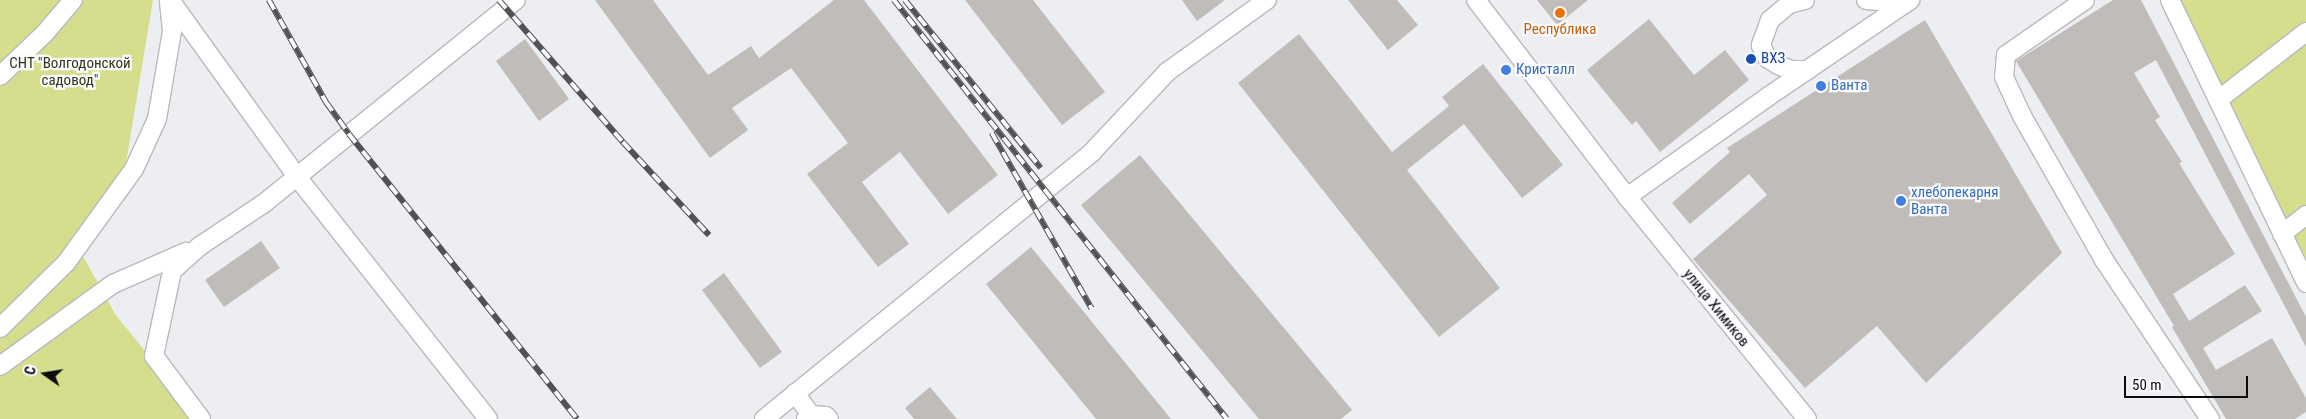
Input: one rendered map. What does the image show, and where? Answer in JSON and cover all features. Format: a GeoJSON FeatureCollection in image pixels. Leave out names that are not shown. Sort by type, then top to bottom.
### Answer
{"type":"FeatureCollection","features":[{"type":"Feature","properties":{"kind":"street"},"geometry":{"type":"LineString","coordinates":[[0,76],[45,33],[73,0]]}},
{"type":"Feature","properties":{"kind":"street"},"geometry":{"type":"LineString","coordinates":[[170,0],[297,177],[488,419]]}},
{"type":"Feature","properties":{"kind":"street"},"geometry":{"type":"LineString","coordinates":[[0,328],[66,262],[134,169],[157,119],[172,31],[170,0]]}},
{"type":"Feature","properties":{"kind":"street"},"geometry":{"type":"LineString","coordinates":[[201,419],[154,356],[172,271],[200,246],[263,204],[516,0]]}},
{"type":"Feature","properties":{"kind":"street"},"geometry":{"type":"LineString","coordinates":[[764,419],[1092,152],[1167,72],[1267,0]]}},
{"type":"Feature","properties":{"kind":"street","name":"улица Химиков"},"geometry":{"type":"LineString","coordinates":[[1476,0],[1627,197],[1807,419]]}},
{"type":"Feature","properties":{"kind":"street"},"geometry":{"type":"LineString","coordinates":[[1805,0],[1789,4],[1770,20],[1761,45],[1767,58],[1778,65],[1791,70],[1808,70]]}},
{"type":"Feature","properties":{"kind":"street"},"geometry":{"type":"LineString","coordinates":[[1866,0],[1908,2]]}},
{"type":"Feature","properties":{"kind":"street"},"geometry":{"type":"LineString","coordinates":[[2085,0],[2006,56],[2004,77],[2022,116],[2099,251],[2210,419]]}},
{"type":"Feature","properties":{"kind":"street"},"geometry":{"type":"LineString","coordinates":[[2170,0],[2306,283]]}},
{"type":"Feature","properties":{"kind":"street"},"geometry":{"type":"LineString","coordinates":[[1627,197],[1908,2]]}},
{"type":"Feature","properties":{"kind":"street"},"geometry":{"type":"LineString","coordinates":[[2218,100],[2306,32]]}},
{"type":"Feature","properties":{"kind":"street"},"geometry":{"type":"LineString","coordinates":[[2282,234],[2306,215]]}},
{"type":"Feature","properties":{"kind":"street"},"geometry":{"type":"LineString","coordinates":[[0,366],[113,284],[200,246]]}},
{"type":"Feature","properties":{"kind":"street"},"geometry":{"type":"LineString","coordinates":[[795,393],[808,417],[826,416],[829,419]]}},
{"type":"Feature","properties":{"kind":"green space","name":"СНТ \"Волгодонской садовод\""},"geometry":{"type":"Polygon","coordinates":[[[0,0],[153,0],[124,175],[73,238],[115,314],[200,419],[0,419],[0,0]]]}},
{"type":"Feature","properties":{"kind":"green space"},"geometry":{"type":"Polygon","coordinates":[[[2175,0],[2306,0],[2306,265],[2175,0]]]}},
{"type":"Feature","properties":{"kind":"building"},"geometry":{"type":"Polygon","coordinates":[[[595,0],[653,0],[708,75],[751,46],[759,58],[834,0],[864,0],[998,175],[948,214],[900,152],[862,182],[909,244],[878,267],[807,174],[848,143],[791,68],[732,108],[748,130],[710,158],[595,0]]]}},
{"type":"Feature","properties":{"kind":"building"},"geometry":{"type":"Polygon","coordinates":[[[965,0],[1033,0],[1105,92],[1062,125],[965,0]]]}},
{"type":"Feature","properties":{"kind":"building"},"geometry":{"type":"Polygon","coordinates":[[[1182,0],[1225,0],[1197,21],[1182,0]]]}},
{"type":"Feature","properties":{"kind":"building"},"geometry":{"type":"Polygon","coordinates":[[[1348,0],[1397,0],[1418,25],[1388,50],[1348,0]]]}},
{"type":"Feature","properties":{"kind":"building","name":"Республика"},"geometry":{"type":"Polygon","coordinates":[[[1537,0],[1588,0],[1557,25],[1537,0]]]}},
{"type":"Feature","properties":{"kind":"building"},"geometry":{"type":"Polygon","coordinates":[[[2113,0],[2141,0],[2306,317],[2306,347],[2156,60],[2134,73],[2160,117],[2155,120],[2182,162],[2179,163],[2235,254],[2173,294],[2189,321],[2245,285],[2262,311],[2203,348],[2216,370],[2272,338],[2306,398],[2306,412],[2295,419],[2226,419],[2172,327],[2174,326],[2016,61],[2113,0]]]}},
{"type":"Feature","properties":{"kind":"building"},"geometry":{"type":"Polygon","coordinates":[[[1649,19],[1694,75],[1725,50],[1749,80],[1660,152],[1636,121],[1632,125],[1587,70],[1649,19]]]}},
{"type":"Feature","properties":{"kind":"building","name":"хлебопекарня Ванта"},"geometry":{"type":"Polygon","coordinates":[[[1925,20],[2062,253],[1926,383],[1877,326],[1805,388],[1693,259],[1767,195],[1749,174],[1690,224],[1672,203],[1730,152],[1727,148],[1925,20]]]}},
{"type":"Feature","properties":{"kind":"building"},"geometry":{"type":"Polygon","coordinates":[[[1299,34],[1392,152],[1449,106],[1442,97],[1483,64],[1563,165],[1522,198],[1464,124],[1407,170],[1500,288],[1439,337],[1238,83],[1299,34]]]}},
{"type":"Feature","properties":{"kind":"building"},"geometry":{"type":"Polygon","coordinates":[[[525,39],[569,99],[539,121],[496,61],[525,39]]]}},
{"type":"Feature","properties":{"kind":"building"},"geometry":{"type":"Polygon","coordinates":[[[1140,155],[1352,410],[1341,419],[1259,419],[1081,205],[1140,155]]]}},
{"type":"Feature","properties":{"kind":"building"},"geometry":{"type":"Polygon","coordinates":[[[261,241],[280,268],[224,307],[205,280],[261,241]]]}},
{"type":"Feature","properties":{"kind":"building"},"geometry":{"type":"Polygon","coordinates":[[[1031,247],[1171,419],[1096,419],[986,284],[1031,247]]]}},
{"type":"Feature","properties":{"kind":"building"},"geometry":{"type":"Polygon","coordinates":[[[724,273],[782,352],[760,368],[702,290],[724,273]]]}},
{"type":"Feature","properties":{"kind":"building"},"geometry":{"type":"Polygon","coordinates":[[[930,387],[957,419],[914,419],[905,408],[930,387]]]}},
{"type":"Feature","properties":{"kind":"railway"},"geometry":{"type":"LineString","coordinates":[[269,0],[326,102],[349,134],[577,419]]}},
{"type":"Feature","properties":{"kind":"railway"},"geometry":{"type":"LineString","coordinates":[[499,0],[623,142],[709,235]]}},
{"type":"Feature","properties":{"kind":"railway"},"geometry":{"type":"LineString","coordinates":[[894,0],[1227,419]]}},
{"type":"Feature","properties":{"kind":"railway"},"geometry":{"type":"LineString","coordinates":[[905,0],[1041,168]]}},
{"type":"Feature","properties":{"kind":"railway"},"geometry":{"type":"LineString","coordinates":[[992,133],[1092,309]]}},
{"type":"Feature","properties":{"kind":"place","name":"Республика"},"geometry":{"type":"Point","coordinates":[1560,13]}},
{"type":"Feature","properties":{"kind":"place","name":"ВХЗ"},"geometry":{"type":"Point","coordinates":[1751,59]}},
{"type":"Feature","properties":{"kind":"place","name":"Кристалл"},"geometry":{"type":"Point","coordinates":[1506,70]}},
{"type":"Feature","properties":{"kind":"place","name":"Ванта"},"geometry":{"type":"Point","coordinates":[1821,86]}},
{"type":"Feature","properties":{"kind":"place","name":"хлебопекарня Ванта"},"geometry":{"type":"Point","coordinates":[1901,201]}}]}
